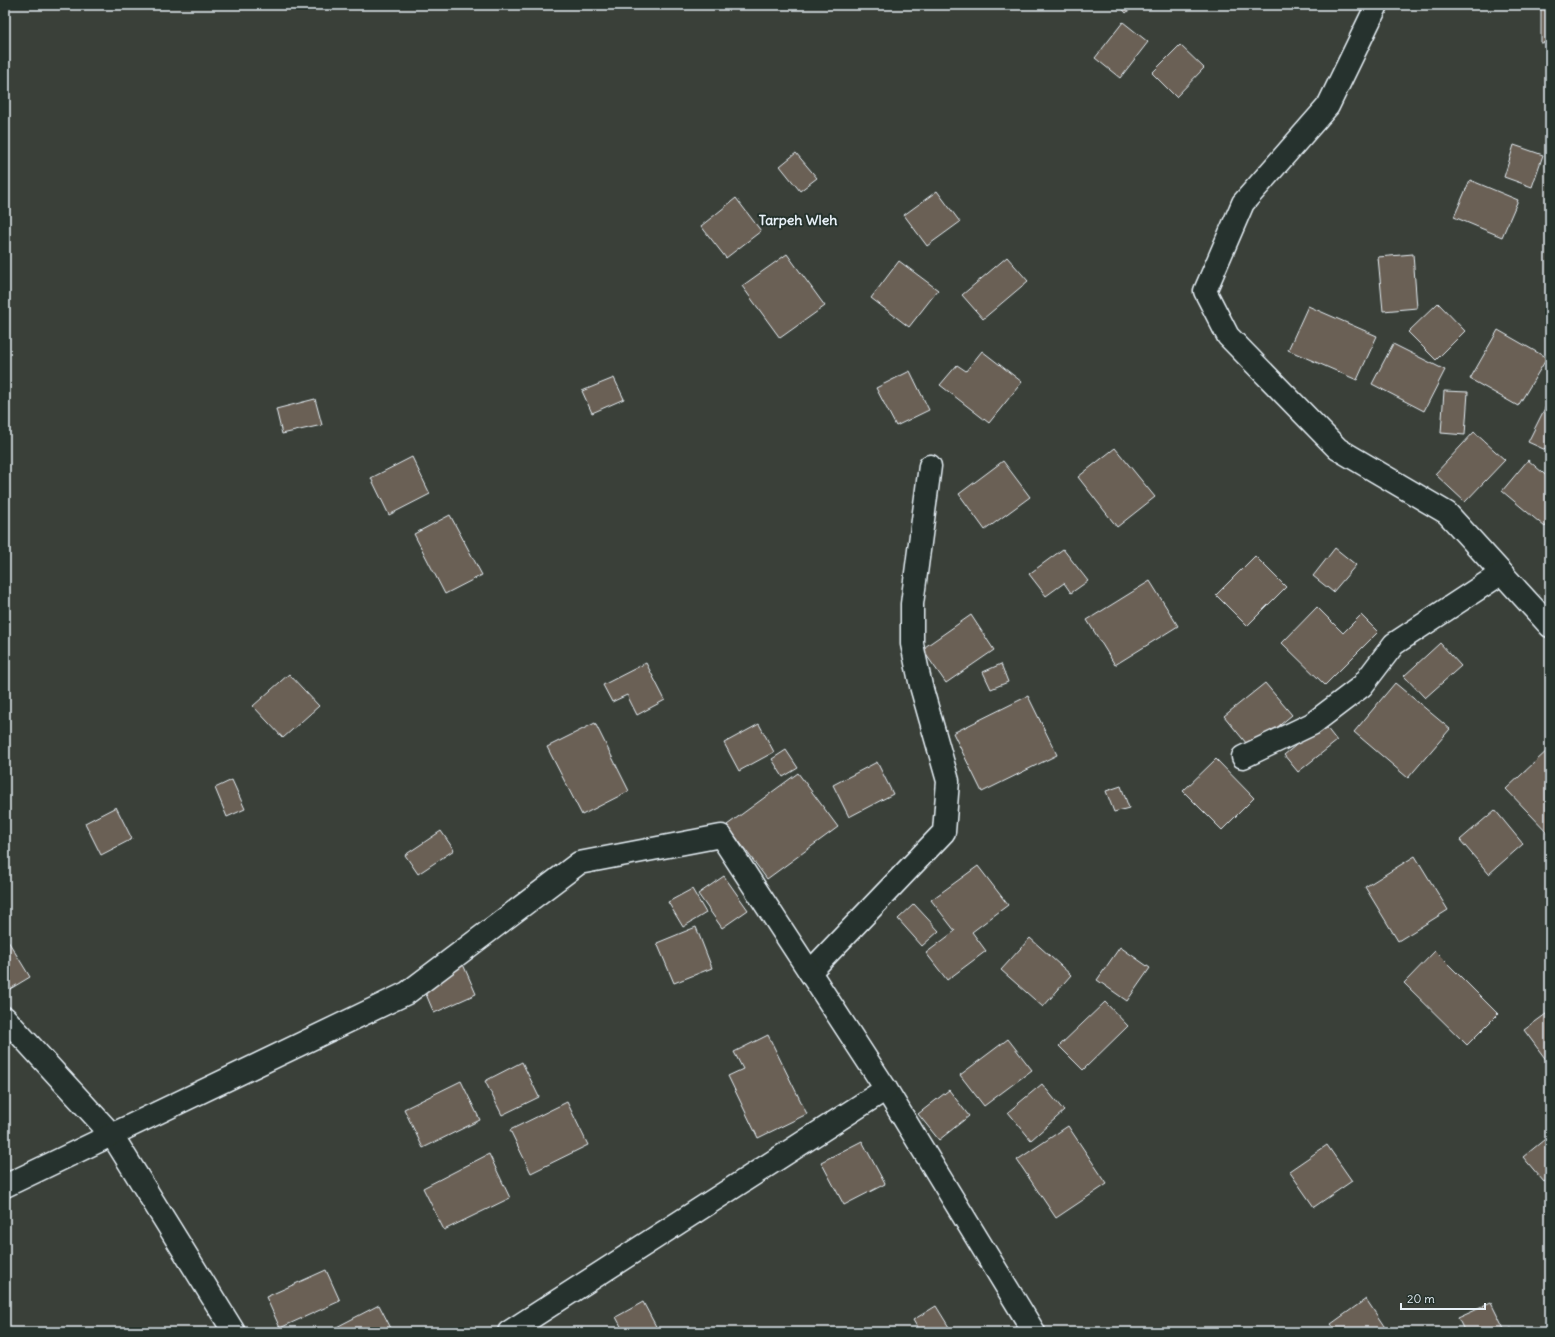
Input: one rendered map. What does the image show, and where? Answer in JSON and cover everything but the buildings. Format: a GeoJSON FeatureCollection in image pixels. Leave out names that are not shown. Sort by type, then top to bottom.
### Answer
{"type":"FeatureCollection","features":[{"type":"Feature","properties":{"kind":"street"},"geometry":{"type":"LineString","coordinates":[[1377,5],[1328,106],[1243,203],[1205,291],[1228,336],[1338,449],[1447,513],[1550,626]]}},
{"type":"Feature","properties":{"kind":"street"},"geometry":{"type":"LineString","coordinates":[[810,972],[944,832],[948,781],[921,686],[912,644],[912,604],[930,466]]}},
{"type":"Feature","properties":{"kind":"street"},"geometry":{"type":"LineString","coordinates":[[1243,757],[1312,724],[1362,686],[1394,644],[1502,573]]}},
{"type":"Feature","properties":{"kind":"street"},"geometry":{"type":"LineString","coordinates":[[5,1186],[407,993],[579,863],[721,836],[886,1089],[1034,1332]]}},
{"type":"Feature","properties":{"kind":"street"},"geometry":{"type":"LineString","coordinates":[[5,1018],[112,1134],[234,1332]]}},
{"type":"Feature","properties":{"kind":"street"},"geometry":{"type":"LineString","coordinates":[[509,1332],[886,1089]]}},
{"type":"Feature","properties":{"kind":"district","name":"Tarpeh Wleh"},"geometry":{"type":"Point","coordinates":[798,220]}}]}
